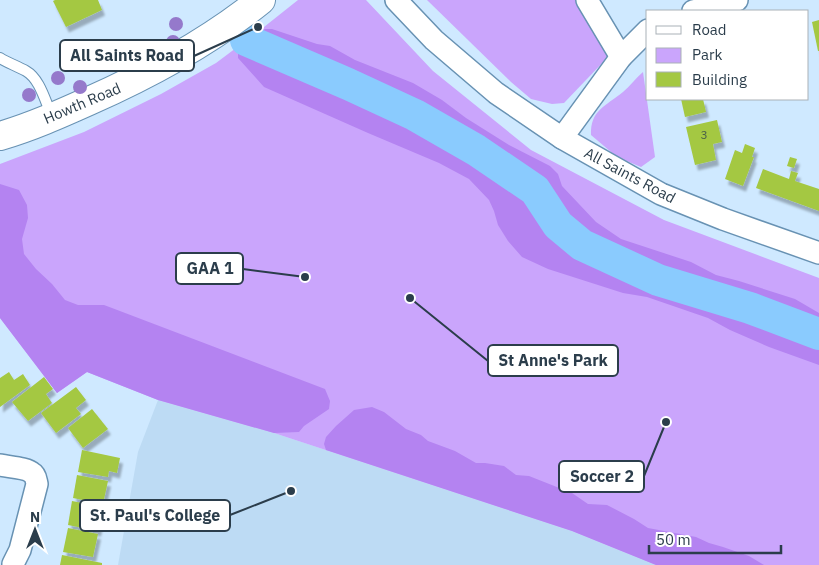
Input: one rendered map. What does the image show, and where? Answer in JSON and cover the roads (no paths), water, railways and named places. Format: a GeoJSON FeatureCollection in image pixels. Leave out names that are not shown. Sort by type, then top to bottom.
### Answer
{"type":"FeatureCollection","features":[{"type":"Feature","properties":{"kind":"main road","name":"Howth Road"},"geometry":{"type":"LineString","coordinates":[[0,136],[52,117],[128,83],[185,52],[245,13],[261,0]]}},
{"type":"Feature","properties":{"kind":"street","name":"All Saints Road"},"geometry":{"type":"LineString","coordinates":[[396,0],[434,40],[496,93],[562,138],[662,194],[723,219],[819,253]]}},
{"type":"Feature","properties":{"kind":"street"},"geometry":{"type":"LineString","coordinates":[[587,0],[621,57]]}},
{"type":"Feature","properties":{"kind":"street"},"geometry":{"type":"LineString","coordinates":[[697,10],[737,0]]}},
{"type":"Feature","properties":{"kind":"street"},"geometry":{"type":"LineString","coordinates":[[562,138],[621,57],[646,32]]}},
{"type":"Feature","properties":{"kind":"street"},"geometry":{"type":"LineString","coordinates":[[0,465],[26,470],[33,473],[36,478],[20,550],[13,564]]}},
{"type":"Feature","properties":{"kind":"lane"},"geometry":{"type":"LineString","coordinates":[[0,58],[33,76],[52,117]]}},
{"type":"Feature","properties":{"kind":"waterway"},"geometry":{"type":"LineString","coordinates":[[246,40],[415,115],[476,150],[535,190],[558,225],[582,245],[658,280],[750,308],[819,334]]}},
{"type":"Feature","properties":{"kind":"place","name":"All Saints Road"},"geometry":{"type":"Point","coordinates":[258,27]}},
{"type":"Feature","properties":{"kind":"place","name":"GAA 1"},"geometry":{"type":"Point","coordinates":[305,277]}},
{"type":"Feature","properties":{"kind":"place","name":"St Anne's Park"},"geometry":{"type":"Point","coordinates":[410,298]}},
{"type":"Feature","properties":{"kind":"place","name":"Soccer 2"},"geometry":{"type":"Point","coordinates":[666,422]}},
{"type":"Feature","properties":{"kind":"place","name":"St. Paul's College"},"geometry":{"type":"Point","coordinates":[291,491]}}]}
